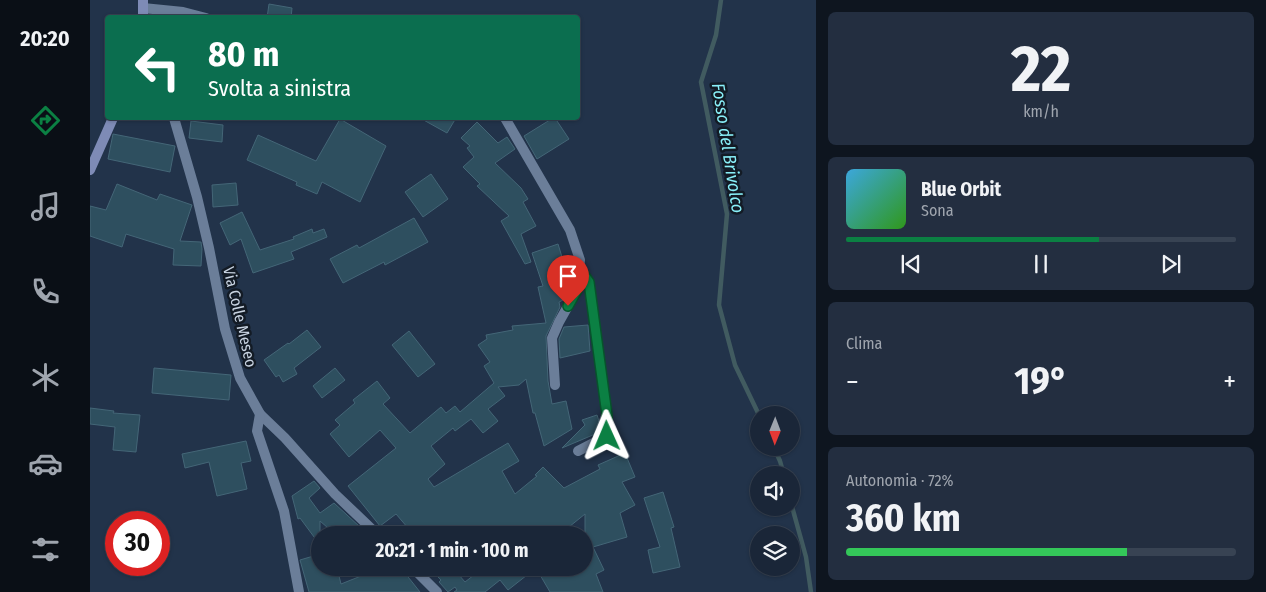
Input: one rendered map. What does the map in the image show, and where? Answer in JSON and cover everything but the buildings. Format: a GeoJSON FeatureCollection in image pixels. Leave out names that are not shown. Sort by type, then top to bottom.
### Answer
{"type":"FeatureCollection","features":[{"type":"Feature","properties":{"kind":"street"},"geometry":{"type":"LineString","coordinates":[[143,8],[194,15]]}},
{"type":"Feature","properties":{"kind":"street"},"geometry":{"type":"LineString","coordinates":[[90,170],[112,120]]}},
{"type":"Feature","properties":{"kind":"street","name":"Via Colle Meseo"},"geometry":{"type":"LineString","coordinates":[[175,120],[209,248],[225,328],[240,378],[260,414],[285,438],[335,494],[369,526]]}},
{"type":"Feature","properties":{"kind":"street"},"geometry":{"type":"LineString","coordinates":[[506,120],[570,230],[580,260],[577,290],[558,322],[552,338],[555,385]]}},
{"type":"Feature","properties":{"kind":"street"},"geometry":{"type":"LineString","coordinates":[[578,451],[607,436],[607,415],[589,282],[580,269]]}},
{"type":"Feature","properties":{"kind":"street"},"geometry":{"type":"LineString","coordinates":[[260,414],[257,430],[284,511],[299,592]]}},
{"type":"Feature","properties":{"kind":"street"},"geometry":{"type":"LineString","coordinates":[[421,576],[437,592]]}},
{"type":"Feature","properties":{"kind":"waterway","name":"Fosso del Brivolco"},"geometry":{"type":"LineString","coordinates":[[721,0],[716,35],[701,82],[727,214],[719,305],[735,365],[755,406]]}},
{"type":"Feature","properties":{"kind":"waterway","name":"Fosso del Brivolco"},"geometry":{"type":"LineString","coordinates":[[778,456],[781,466]]}},
{"type":"Feature","properties":{"kind":"waterway","name":"Fosso del Brivolco"},"geometry":{"type":"LineString","coordinates":[[795,516],[806,557],[811,592]]}},
{"type":"Feature","properties":{"kind":"route"},"geometry":{"type":"LineString","coordinates":[[568,306],[577,290],[580,269],[589,282],[607,415],[607,436]]}}]}
